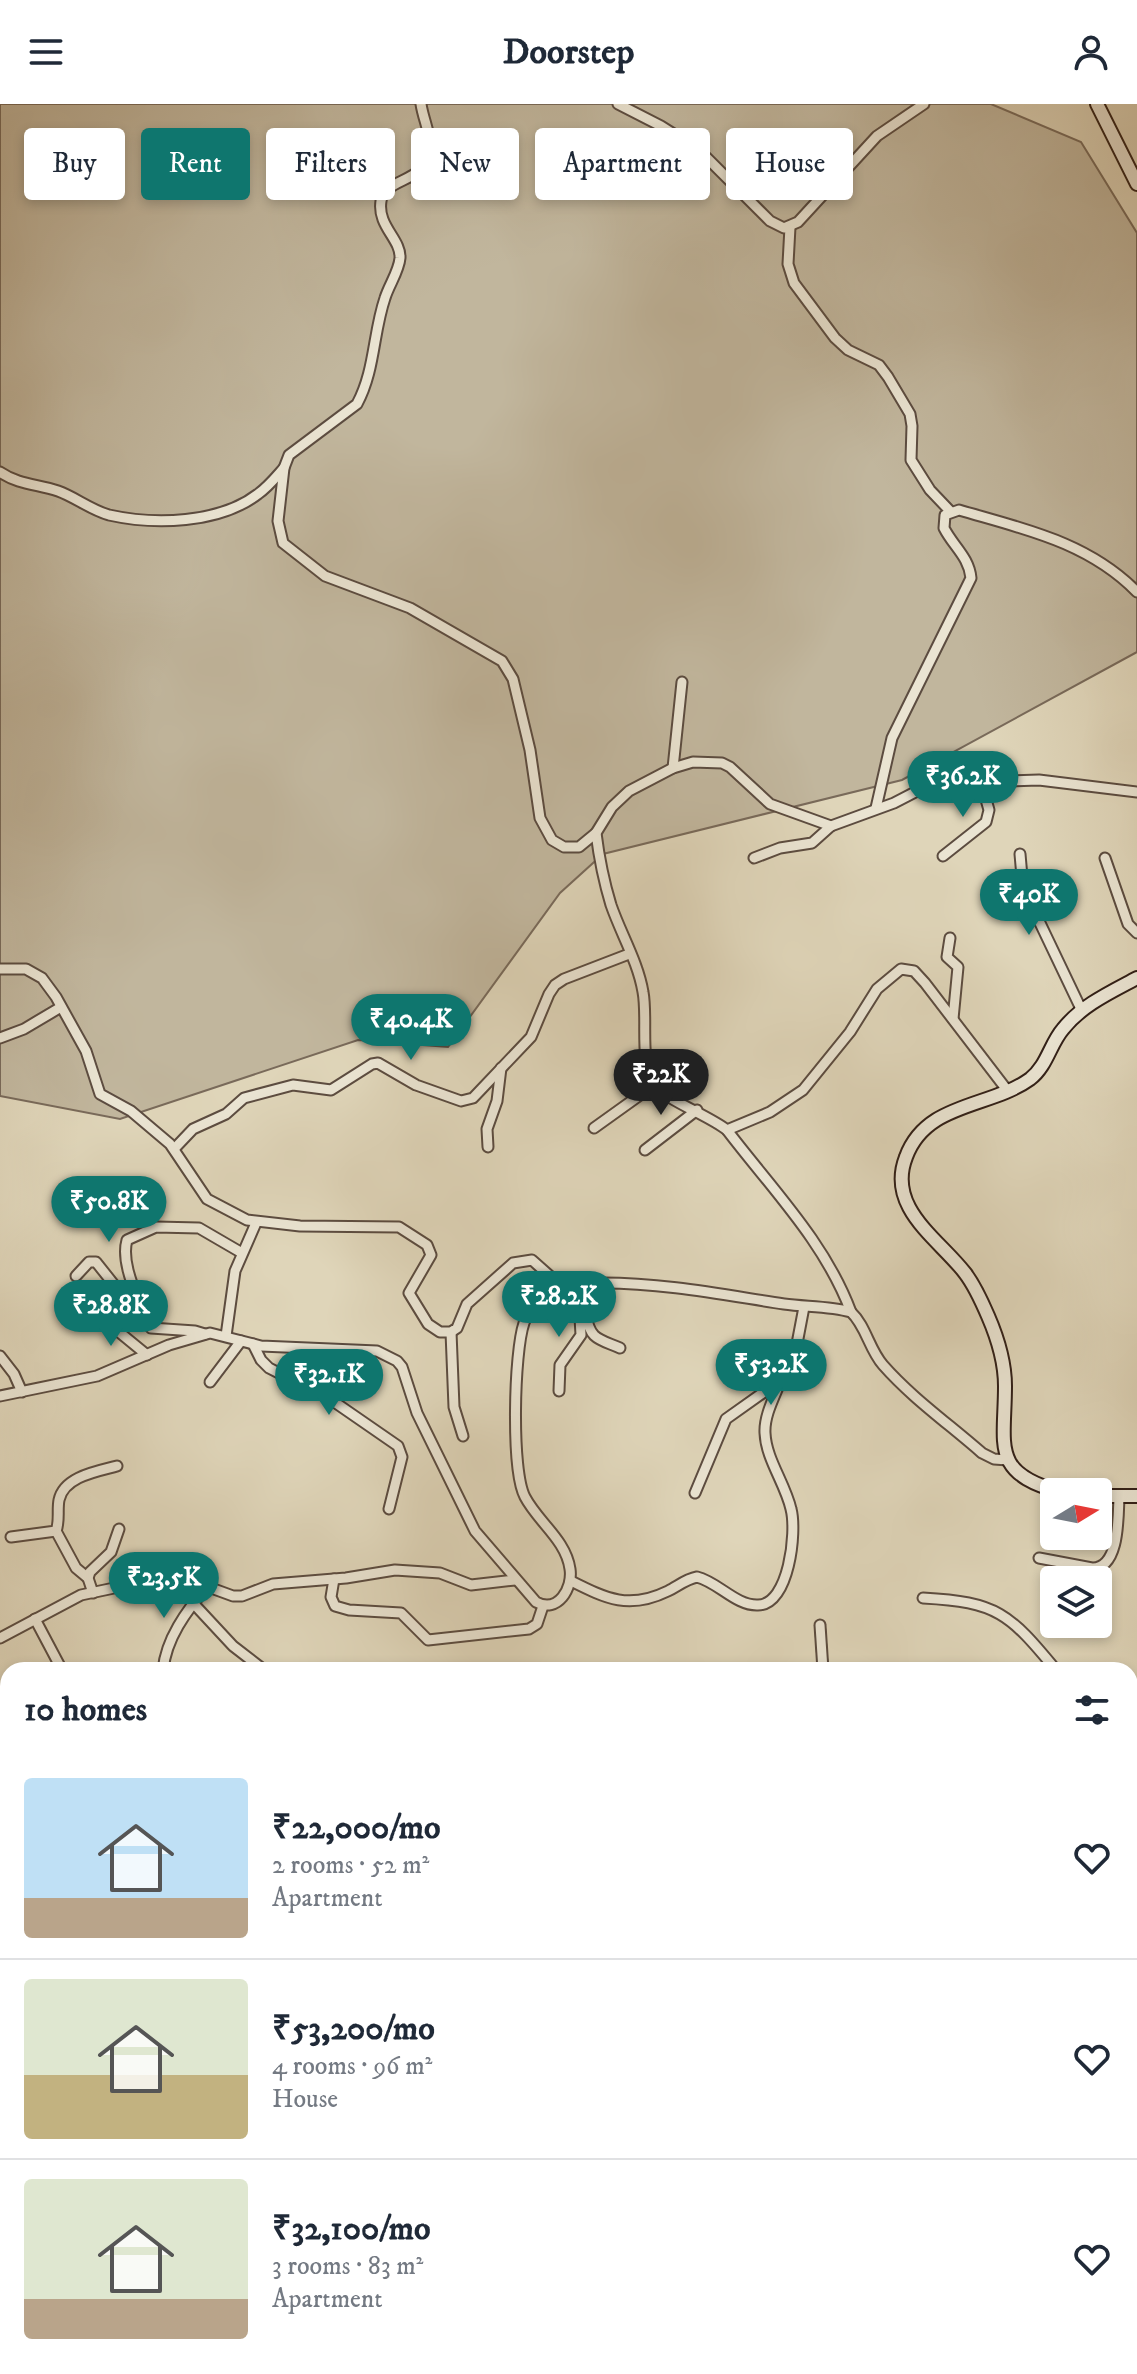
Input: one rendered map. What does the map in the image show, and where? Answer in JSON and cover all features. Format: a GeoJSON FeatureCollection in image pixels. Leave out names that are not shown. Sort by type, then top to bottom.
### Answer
{"type":"FeatureCollection","features":[{"type":"Feature","properties":{"kind":"main road"},"geometry":{"type":"LineString","coordinates":[[1097,104],[1137,184]]}},
{"type":"Feature","properties":{"kind":"main road"},"geometry":{"type":"LineString","coordinates":[[1040,1485],[1028,1481],[1008,1460],[1002,1430],[1004,1368],[995,1333],[966,1274],[913,1215],[905,1199],[902,1167],[907,1153],[930,1125],[961,1107],[1032,1078],[1061,1031],[1082,1011],[1137,978]]}},
{"type":"Feature","properties":{"kind":"main road"},"geometry":{"type":"LineString","coordinates":[[1112,1496],[1137,1496]]}},
{"type":"Feature","properties":{"kind":"street"},"geometry":{"type":"LineString","coordinates":[[421,104],[430,148],[426,161],[411,179],[390,187],[381,200],[382,219],[398,249],[400,262],[384,300],[363,393],[357,404],[289,455],[284,468],[278,521],[280,536],[287,547],[325,576],[392,599],[502,661],[513,679],[530,750],[540,818],[552,840],[564,847],[579,847],[596,833],[612,807],[629,791],[673,768],[693,762],[722,763],[770,804],[831,826]]}},
{"type":"Feature","properties":{"kind":"street"},"geometry":{"type":"LineString","coordinates":[[618,104],[699,150],[770,221],[777,226],[790,227],[877,136],[924,104]]}},
{"type":"Feature","properties":{"kind":"street"},"geometry":{"type":"LineString","coordinates":[[790,227],[788,264],[794,283],[835,338],[855,355],[879,365],[888,377],[910,414],[911,460],[930,490],[950,511]]}},
{"type":"Feature","properties":{"kind":"street"},"geometry":{"type":"LineString","coordinates":[[0,472],[18,483],[53,490],[108,515],[179,521],[205,518],[258,495],[284,468]]}},
{"type":"Feature","properties":{"kind":"street"},"geometry":{"type":"LineString","coordinates":[[876,808],[892,738],[971,578],[963,554],[944,528],[943,519],[950,511],[959,510],[1063,542],[1109,566],[1137,591]]}},
{"type":"Feature","properties":{"kind":"street"},"geometry":{"type":"LineString","coordinates":[[673,768],[682,682]]}},
{"type":"Feature","properties":{"kind":"street"},"geometry":{"type":"LineString","coordinates":[[754,858],[780,848],[812,843],[831,826],[909,796],[944,775],[957,775],[981,782],[1039,780],[1137,792]]}},
{"type":"Feature","properties":{"kind":"street"},"geometry":{"type":"LineString","coordinates":[[943,856],[986,822],[989,810],[981,782]]}},
{"type":"Feature","properties":{"kind":"street"},"geometry":{"type":"LineString","coordinates":[[596,833],[610,903],[640,978],[646,1055],[654,1085],[664,1094],[697,1110],[727,1130],[809,1234],[878,1358],[908,1390],[982,1453],[994,1459],[1008,1460]]}},
{"type":"Feature","properties":{"kind":"street"},"geometry":{"type":"LineString","coordinates":[[1020,854],[1024,900],[1040,923],[1082,1011]]}},
{"type":"Feature","properties":{"kind":"street"},"geometry":{"type":"LineString","coordinates":[[1105,858],[1128,924],[1137,933]]}},
{"type":"Feature","properties":{"kind":"street"},"geometry":{"type":"LineString","coordinates":[[950,938],[947,957],[957,964],[958,972],[953,1019]]}},
{"type":"Feature","properties":{"kind":"street"},"geometry":{"type":"LineString","coordinates":[[174,1149],[193,1129],[226,1114],[244,1098],[293,1085],[331,1090],[372,1064],[385,1064],[416,1085],[461,1101],[473,1098],[531,1037],[555,985],[629,954]]}},
{"type":"Feature","properties":{"kind":"street"},"geometry":{"type":"LineString","coordinates":[[0,969],[26,969],[42,978],[86,1051],[100,1094],[131,1111],[174,1149],[207,1199],[256,1223],[310,1227],[399,1227],[427,1245],[431,1255],[410,1288],[411,1298],[428,1324],[440,1332],[451,1332],[457,1328],[467,1304],[513,1263],[532,1260],[560,1285]]}},
{"type":"Feature","properties":{"kind":"street"},"geometry":{"type":"LineString","coordinates":[[727,1130],[770,1112],[803,1090],[850,1032],[877,989],[901,969],[914,971],[1007,1090]]}},
{"type":"Feature","properties":{"kind":"street"},"geometry":{"type":"LineString","coordinates":[[0,1038],[24,1029],[61,1007]]}},
{"type":"Feature","properties":{"kind":"street"},"geometry":{"type":"LineString","coordinates":[[488,1147],[487,1129],[497,1101],[501,1068]]}},
{"type":"Feature","properties":{"kind":"street"},"geometry":{"type":"LineString","coordinates":[[594,1128],[654,1085]]}},
{"type":"Feature","properties":{"kind":"street"},"geometry":{"type":"LineString","coordinates":[[645,1150],[697,1110]]}},
{"type":"Feature","properties":{"kind":"street"},"geometry":{"type":"LineString","coordinates":[[226,1336],[235,1271],[256,1223]]}},
{"type":"Feature","properties":{"kind":"street"},"geometry":{"type":"LineString","coordinates":[[206,1335],[195,1331],[151,1328],[141,1306],[125,1249],[130,1236],[156,1227],[199,1228],[242,1253]]}},
{"type":"Feature","properties":{"kind":"street"},"geometry":{"type":"LineString","coordinates":[[76,1276],[89,1262],[96,1262],[123,1296],[141,1306]]}},
{"type":"Feature","properties":{"kind":"street"},"geometry":{"type":"LineString","coordinates":[[559,1391],[560,1365],[581,1335],[578,1283]]}},
{"type":"Feature","properties":{"kind":"street"},"geometry":{"type":"LineString","coordinates":[[0,1396],[97,1376],[169,1345],[216,1333],[253,1344],[377,1351],[397,1361],[405,1375],[417,1413],[467,1518],[515,1580],[543,1606],[553,1606],[571,1581],[567,1555],[537,1516],[521,1488],[515,1403],[524,1322],[540,1296],[560,1285],[636,1283],[851,1312]]}},
{"type":"Feature","properties":{"kind":"street"},"geometry":{"type":"LineString","coordinates":[[580,1306],[586,1315],[589,1332],[620,1348]]}},
{"type":"Feature","properties":{"kind":"street"},"geometry":{"type":"LineString","coordinates":[[571,1581],[601,1596],[629,1602],[656,1597],[697,1577],[752,1605],[765,1604],[776,1598],[782,1589],[788,1565],[793,1512],[768,1451],[764,1429],[781,1380],[796,1349],[804,1307]]}},
{"type":"Feature","properties":{"kind":"street"},"geometry":{"type":"LineString","coordinates":[[97,1314],[147,1355]]}},
{"type":"Feature","properties":{"kind":"street"},"geometry":{"type":"LineString","coordinates":[[451,1332],[454,1407],[463,1436]]}},
{"type":"Feature","properties":{"kind":"street"},"geometry":{"type":"LineString","coordinates":[[210,1382],[241,1341]]}},
{"type":"Feature","properties":{"kind":"street"},"geometry":{"type":"LineString","coordinates":[[253,1344],[269,1368],[323,1394],[398,1446],[402,1457],[389,1509]]}},
{"type":"Feature","properties":{"kind":"street"},"geometry":{"type":"LineString","coordinates":[[0,1356],[14,1374],[22,1392]]}},
{"type":"Feature","properties":{"kind":"street"},"geometry":{"type":"LineString","coordinates":[[695,1493],[726,1419],[781,1380]]}},
{"type":"Feature","properties":{"kind":"street"},"geometry":{"type":"LineString","coordinates":[[93,1593],[88,1578],[76,1568],[56,1531],[59,1500],[79,1477],[117,1466]]}},
{"type":"Feature","properties":{"kind":"street"},"geometry":{"type":"LineString","coordinates":[[1039,1558],[1092,1568],[1106,1563],[1114,1548],[1119,1496]]}},
{"type":"Feature","properties":{"kind":"street"},"geometry":{"type":"LineString","coordinates":[[88,1578],[90,1572],[111,1552],[119,1529]]}},
{"type":"Feature","properties":{"kind":"street"},"geometry":{"type":"LineString","coordinates":[[11,1537],[56,1531]]}},
{"type":"Feature","properties":{"kind":"street"},"geometry":{"type":"LineString","coordinates":[[0,1638],[71,1599],[174,1576],[224,1595],[242,1596],[273,1584],[407,1570],[440,1573],[471,1585],[515,1580]]}},
{"type":"Feature","properties":{"kind":"street"},"geometry":{"type":"LineString","coordinates":[[334,1579],[331,1597],[335,1606],[349,1610],[401,1613],[428,1640],[529,1629],[537,1624],[543,1606]]}},
{"type":"Feature","properties":{"kind":"street"},"geometry":{"type":"LineString","coordinates":[[164,1662],[167,1646],[193,1603],[207,1587]]}},
{"type":"Feature","properties":{"kind":"street"},"geometry":{"type":"LineString","coordinates":[[923,1598],[966,1601],[1006,1617],[1048,1662]]}},
{"type":"Feature","properties":{"kind":"street"},"geometry":{"type":"LineString","coordinates":[[193,1603],[233,1646],[254,1662]]}},
{"type":"Feature","properties":{"kind":"street"},"geometry":{"type":"LineString","coordinates":[[35,1619],[58,1662]]}},
{"type":"Feature","properties":{"kind":"street"},"geometry":{"type":"LineString","coordinates":[[820,1625],[822,1662]]}},
{"type":"Feature","properties":{"kind":"shaded area"},"geometry":{"type":"Polygon","coordinates":[[[0,104],[991,104],[1081,142],[1137,233],[1137,652],[902,780],[603,854],[560,893],[448,1047],[358,1040],[120,1119],[0,1096],[0,104]]]}}]}
